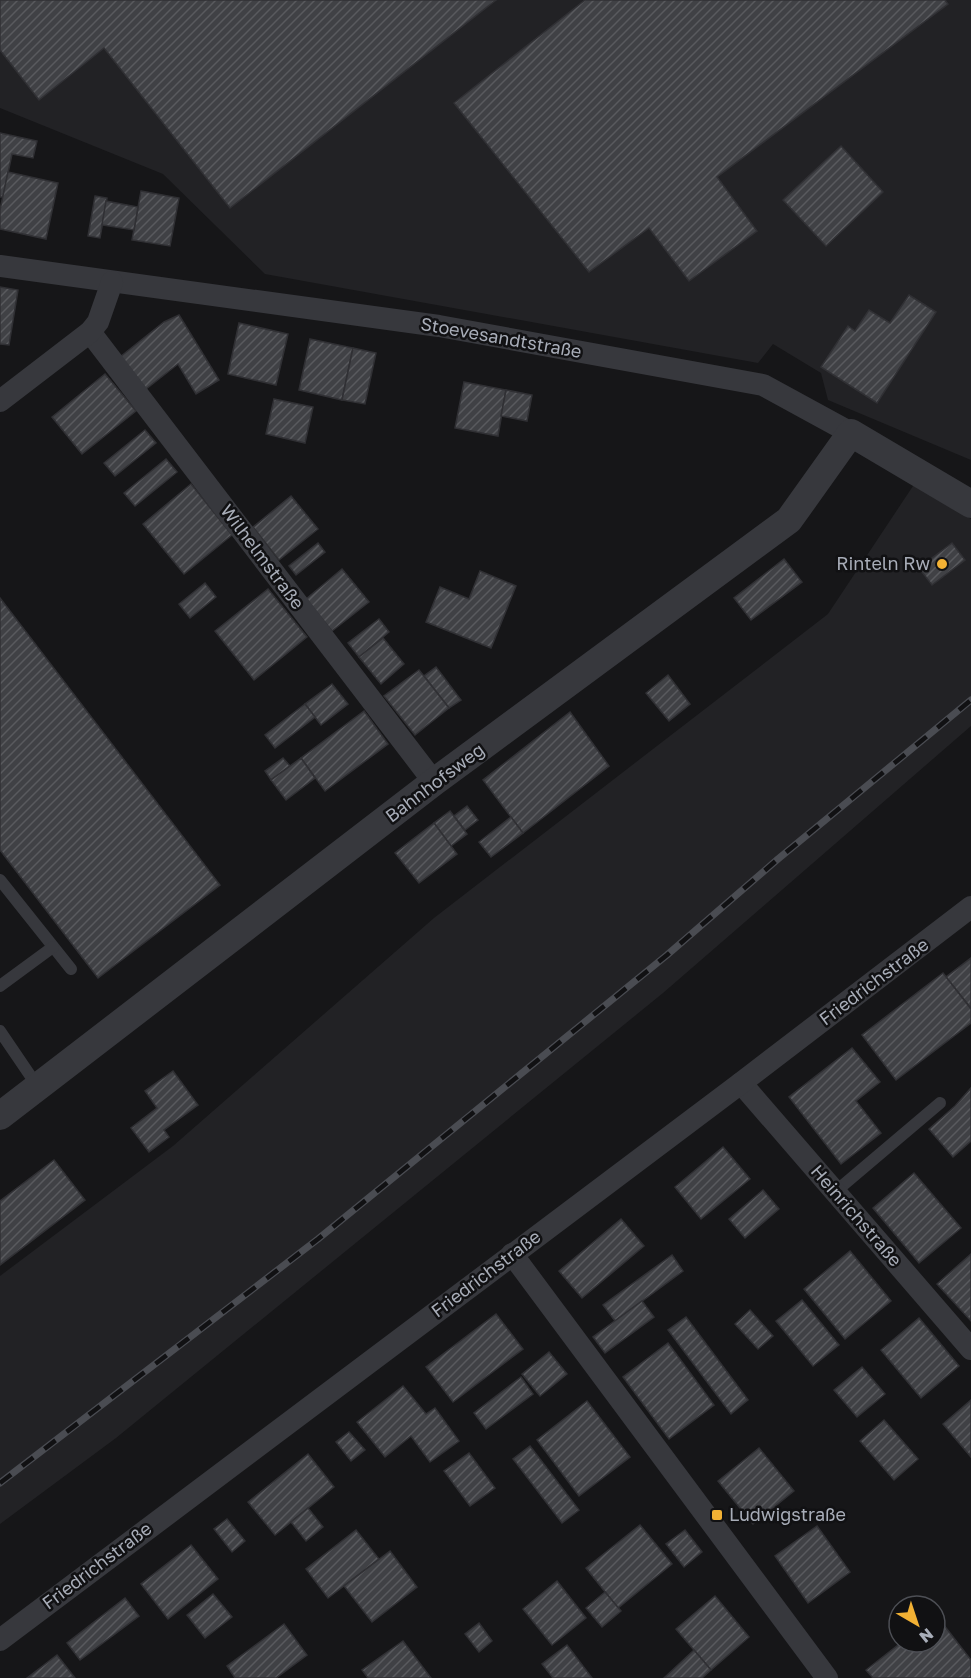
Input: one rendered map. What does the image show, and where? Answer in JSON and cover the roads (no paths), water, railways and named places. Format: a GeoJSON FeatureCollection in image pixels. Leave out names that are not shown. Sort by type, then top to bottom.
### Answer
{"type":"FeatureCollection","features":[{"type":"Feature","properties":{"kind":"street","name":"Stoevesandtstraße"},"geometry":{"type":"LineString","coordinates":[[0,267],[439,326],[763,385],[851,433],[971,504]]}},
{"type":"Feature","properties":{"kind":"street"},"geometry":{"type":"LineString","coordinates":[[0,401],[90,333],[98,322],[112,282]]}},
{"type":"Feature","properties":{"kind":"street","name":"Wilhelmstraße"},"geometry":{"type":"LineString","coordinates":[[90,333],[434,782]]}},
{"type":"Feature","properties":{"kind":"street","name":"Bahnhofsweg"},"geometry":{"type":"LineString","coordinates":[[0,1116],[434,782],[789,520],[851,433]]}},
{"type":"Feature","properties":{"kind":"street","name":"Friedrichstraße"},"geometry":{"type":"LineString","coordinates":[[0,1640],[741,1083],[971,907]]}},
{"type":"Feature","properties":{"kind":"street","name":"Heinrichstraße"},"geometry":{"type":"LineString","coordinates":[[741,1083],[971,1349]]}},
{"type":"Feature","properties":{"kind":"street"},"geometry":{"type":"LineString","coordinates":[[512,1254],[827,1678]]}},
{"type":"Feature","properties":{"kind":"lane"},"geometry":{"type":"LineString","coordinates":[[0,880],[71,969]]}},
{"type":"Feature","properties":{"kind":"lane"},"geometry":{"type":"LineString","coordinates":[[0,986],[53,947]]}},
{"type":"Feature","properties":{"kind":"lane"},"geometry":{"type":"LineString","coordinates":[[0,1031],[38,1087]]}},
{"type":"Feature","properties":{"kind":"lane"},"geometry":{"type":"LineString","coordinates":[[835,1192],[940,1103]]}},
{"type":"Feature","properties":{"kind":"railway"},"geometry":{"type":"LineString","coordinates":[[0,1483],[318,1239],[667,955],[778,859],[971,700]]}},
{"type":"Feature","properties":{"kind":"place","name":"Rinteln Rw"},"geometry":{"type":"Point","coordinates":[942,564]}},
{"type":"Feature","properties":{"kind":"place","name":"Ludwigstraße"},"geometry":{"type":"Point","coordinates":[717,1515]}}]}
